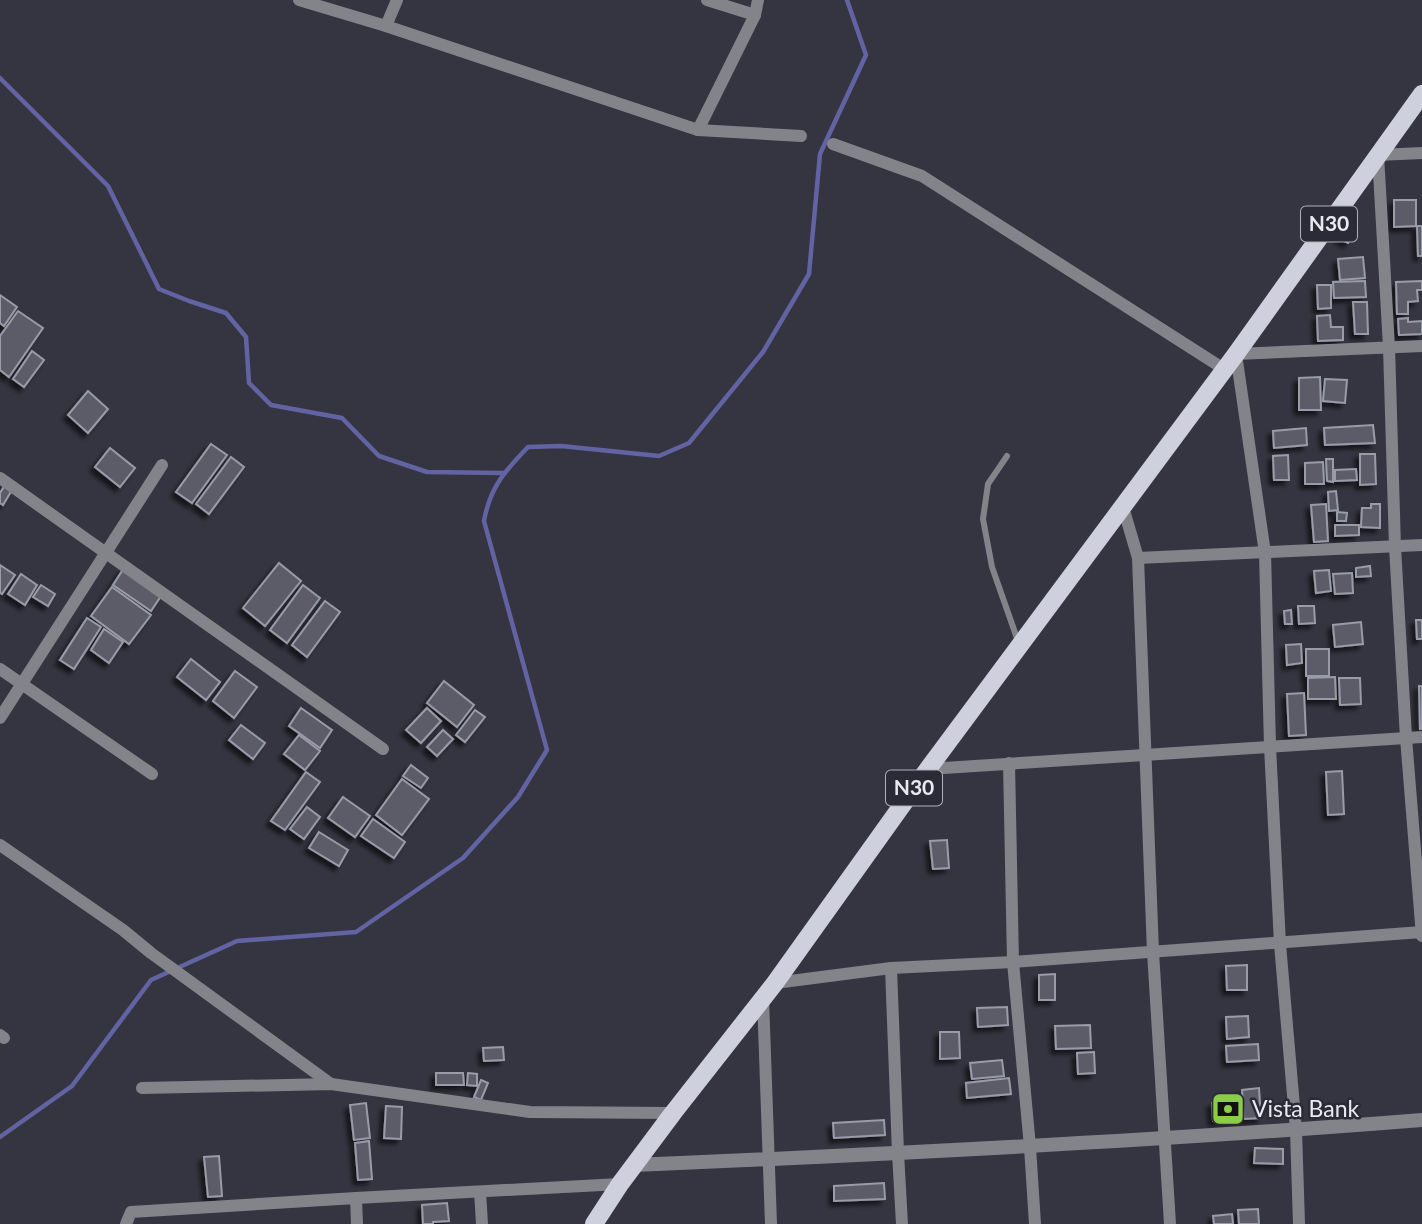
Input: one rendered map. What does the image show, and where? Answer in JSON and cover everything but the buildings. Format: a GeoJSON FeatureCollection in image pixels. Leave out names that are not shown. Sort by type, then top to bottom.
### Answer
{"type":"FeatureCollection","features":[{"type":"Feature","properties":{"kind":"main road","name":"N30"},"geometry":{"type":"LineString","coordinates":[[594,1224],[634,1165],[775,983],[928,769],[1236,354],[1422,94]]}},
{"type":"Feature","properties":{"kind":"street"},"geometry":{"type":"LineString","coordinates":[[299,0],[386,26],[698,131],[801,136]]}},
{"type":"Feature","properties":{"kind":"street"},"geometry":{"type":"LineString","coordinates":[[386,26],[397,0]]}},
{"type":"Feature","properties":{"kind":"street"},"geometry":{"type":"LineString","coordinates":[[707,0],[755,15]]}},
{"type":"Feature","properties":{"kind":"street"},"geometry":{"type":"LineString","coordinates":[[698,131],[755,15],[758,0]]}},
{"type":"Feature","properties":{"kind":"street"},"geometry":{"type":"LineString","coordinates":[[833,144],[922,176],[1224,369]]}},
{"type":"Feature","properties":{"kind":"street"},"geometry":{"type":"LineString","coordinates":[[775,983],[891,968],[1422,934],[1406,738],[1395,547],[1389,347],[1378,155],[1422,153]]}},
{"type":"Feature","properties":{"kind":"street"},"geometry":{"type":"LineString","coordinates":[[1299,1224],[1296,1130],[1280,944],[1270,746],[1265,553],[1236,354],[1422,346]]}},
{"type":"Feature","properties":{"kind":"street"},"geometry":{"type":"LineString","coordinates":[[0,718],[162,465]]}},
{"type":"Feature","properties":{"kind":"street"},"geometry":{"type":"LineString","coordinates":[[0,478],[383,749]]}},
{"type":"Feature","properties":{"kind":"street"},"geometry":{"type":"LineString","coordinates":[[1122,507],[1138,558],[1153,952],[1170,1224]]}},
{"type":"Feature","properties":{"kind":"street"},"geometry":{"type":"LineString","coordinates":[[1138,558],[1422,545]]}},
{"type":"Feature","properties":{"kind":"street"},"geometry":{"type":"LineString","coordinates":[[0,669],[152,774]]}},
{"type":"Feature","properties":{"kind":"street"},"geometry":{"type":"LineString","coordinates":[[928,769],[1422,737]]}},
{"type":"Feature","properties":{"kind":"street"},"geometry":{"type":"LineString","coordinates":[[1009,763],[1013,962],[1035,1224]]}},
{"type":"Feature","properties":{"kind":"street"},"geometry":{"type":"LineString","coordinates":[[0,845],[123,930],[331,1084]]}},
{"type":"Feature","properties":{"kind":"street"},"geometry":{"type":"LineString","coordinates":[[891,968],[902,1224]]}},
{"type":"Feature","properties":{"kind":"street"},"geometry":{"type":"LineString","coordinates":[[763,998],[771,1224]]}},
{"type":"Feature","properties":{"kind":"street"},"geometry":{"type":"LineString","coordinates":[[142,1088],[331,1084],[530,1112],[673,1113]]}},
{"type":"Feature","properties":{"kind":"street"},"geometry":{"type":"LineString","coordinates":[[634,1165],[1030,1147],[1422,1120]]}},
{"type":"Feature","properties":{"kind":"street"},"geometry":{"type":"LineString","coordinates":[[126,1224],[131,1212],[620,1184]]}},
{"type":"Feature","properties":{"kind":"street"},"geometry":{"type":"LineString","coordinates":[[480,1192],[482,1224]]}},
{"type":"Feature","properties":{"kind":"street"},"geometry":{"type":"LineString","coordinates":[[356,1198],[357,1224]]}},
{"type":"Feature","properties":{"kind":"lane"},"geometry":{"type":"LineString","coordinates":[[1007,456],[988,484],[983,519],[992,567],[1019,646]]}},
{"type":"Feature","properties":{"kind":"waterway"},"geometry":{"type":"LineString","coordinates":[[0,1137],[72,1086],[151,980],[237,941],[356,932],[463,858],[518,797],[547,750],[484,521],[490,498],[506,472],[528,447],[561,446],[659,456],[689,443],[763,352],[809,274],[820,154],[866,55],[847,0]]}},
{"type":"Feature","properties":{"kind":"waterway"},"geometry":{"type":"LineString","coordinates":[[0,78],[108,186],[159,289],[226,313],[246,337],[249,383],[271,405],[342,418],[379,456],[427,472],[503,473]]}},
{"type":"Feature","properties":{"kind":"place","name":"Vista Bank"},"geometry":{"type":"Point","coordinates":[1228,1109]}}]}
